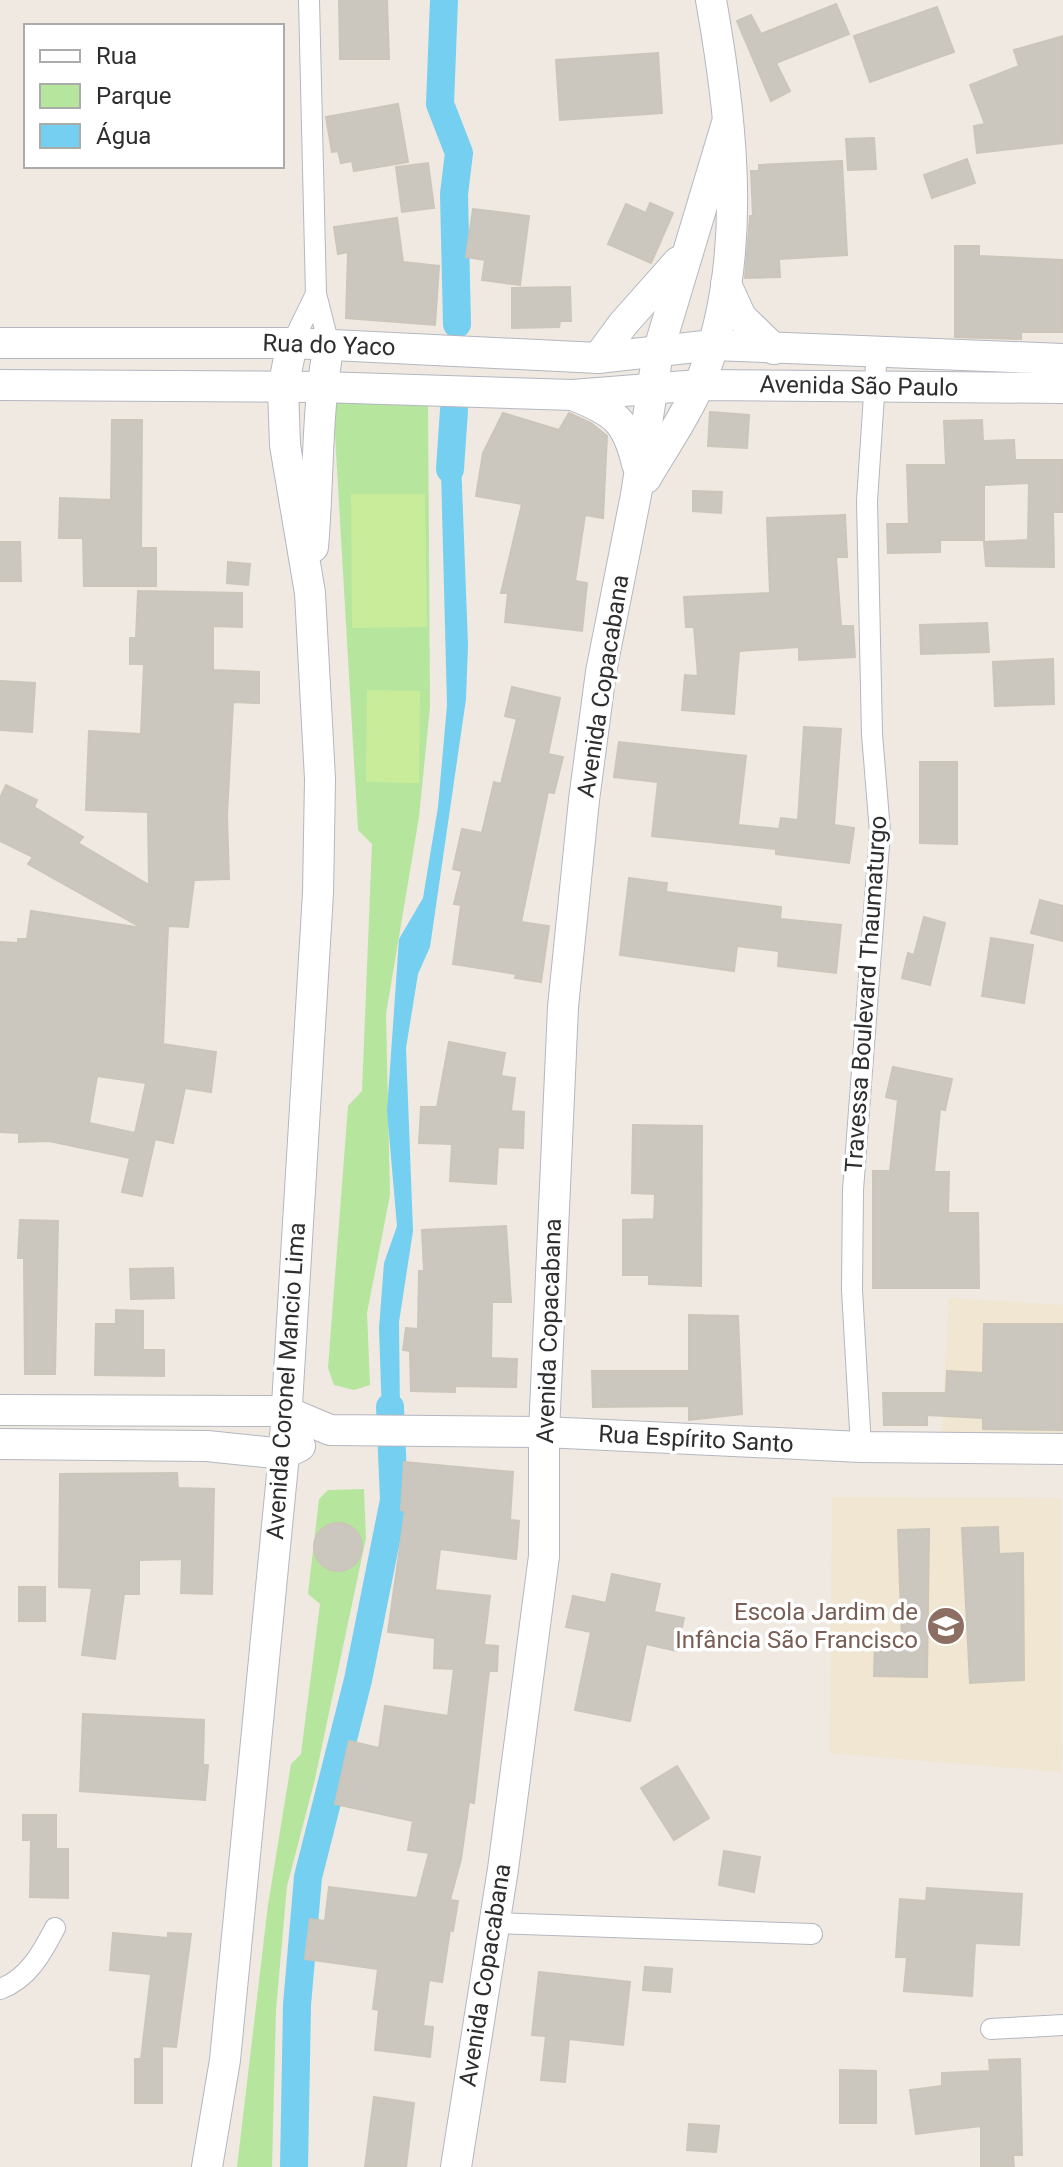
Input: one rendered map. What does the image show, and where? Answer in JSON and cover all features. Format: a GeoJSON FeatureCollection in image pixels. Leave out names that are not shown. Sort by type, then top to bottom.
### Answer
{"type":"FeatureCollection","features":[{"type":"Feature","properties":{"kind":"street","name":"Avenida Coronel Mancio Lima"},"geometry":{"type":"LineString","coordinates":[[309,0],[316,294],[329,345],[321,387],[321,461],[310,593]]}},
{"type":"Feature","properties":{"kind":"street","name":"Avenida Copacabana"},"geometry":{"type":"LineString","coordinates":[[638,485],[699,385],[713,345],[726,284],[734,187],[722,64],[711,0]]}},
{"type":"Feature","properties":{"kind":"street","name":"Avenida Copacabana"},"geometry":{"type":"LineString","coordinates":[[456,2167],[494,1923],[544,1556],[544,1432],[564,992],[601,672],[638,485],[658,352],[726,126]]}},
{"type":"Feature","properties":{"kind":"street"},"geometry":{"type":"LineString","coordinates":[[598,358],[623,324],[685,254]]}},
{"type":"Feature","properties":{"kind":"street"},"geometry":{"type":"LineString","coordinates":[[726,284],[741,317],[774,349]]}},
{"type":"Feature","properties":{"kind":"street","name":"Avenida Coronel Mancio Lima"},"geometry":{"type":"LineString","coordinates":[[207,2167],[225,2060],[284,1454],[318,893],[320,779],[310,593],[285,445],[283,388],[292,343],[316,294]]}},
{"type":"Feature","properties":{"kind":"street","name":"Rua do Yaco"},"geometry":{"type":"LineString","coordinates":[[0,343],[292,343],[598,358],[658,352]]}},
{"type":"Feature","properties":{"kind":"street","name":"Avenida São Paulo"},"geometry":{"type":"LineString","coordinates":[[658,352],[713,345],[1063,359]]}},
{"type":"Feature","properties":{"kind":"street","name":"Travessa Boulevard Thaumaturgo"},"geometry":{"type":"LineString","coordinates":[[861,1447],[852,1290],[853,1190],[880,832],[872,734],[868,558],[877,350]]}},
{"type":"Feature","properties":{"kind":"street","name":"Rua do Yaco"},"geometry":{"type":"LineString","coordinates":[[0,385],[321,387],[573,395],[654,386]]}},
{"type":"Feature","properties":{"kind":"street","name":"Avenida São Paulo"},"geometry":{"type":"LineString","coordinates":[[654,386],[1063,388]]}},
{"type":"Feature","properties":{"kind":"street"},"geometry":{"type":"LineString","coordinates":[[573,395],[604,407],[625,427],[638,485]]}},
{"type":"Feature","properties":{"kind":"street","name":"Rua Espírito Santo"},"geometry":{"type":"LineString","coordinates":[[0,1410],[285,1411],[330,1430],[544,1432],[861,1447],[1063,1449]]}},
{"type":"Feature","properties":{"kind":"street","name":"Rua Espírito Santo"},"geometry":{"type":"LineString","coordinates":[[284,1454],[330,1430]]}},
{"type":"Feature","properties":{"kind":"street"},"geometry":{"type":"LineString","coordinates":[[0,1444],[207,1446],[284,1454]]}},
{"type":"Feature","properties":{"kind":"street"},"geometry":{"type":"LineString","coordinates":[[494,1923],[812,1934]]}},
{"type":"Feature","properties":{"kind":"street"},"geometry":{"type":"LineString","coordinates":[[0,1989],[10,1986],[34,1964],[55,1928]]}},
{"type":"Feature","properties":{"kind":"street"},"geometry":{"type":"LineString","coordinates":[[991,2029],[1063,2025]]}},
{"type":"Feature","properties":{"kind":"shaded area"},"geometry":{"type":"Polygon","coordinates":[[[949,1298],[1063,1305],[1063,1434],[941,1433],[949,1298]]]}},
{"type":"Feature","properties":{"kind":"shaded area","name":"Escola Jardim de Infância São Francisco"},"geometry":{"type":"Polygon","coordinates":[[[832,1497],[1061,1498],[1062,1772],[830,1753],[832,1497]]]}},
{"type":"Feature","properties":{"kind":"green space"},"geometry":{"type":"Polygon","coordinates":[[[428,398],[430,707],[419,817],[386,1014],[390,1195],[367,1313],[370,1385],[354,1390],[334,1385],[328,1368],[348,1106],[362,1091],[372,844],[358,830],[333,400],[428,398]]]}},
{"type":"Feature","properties":{"kind":"green space"},"geometry":{"type":"Polygon","coordinates":[[[351,494],[425,494],[427,627],[352,628],[351,494]]]}},
{"type":"Feature","properties":{"kind":"green space"},"geometry":{"type":"Polygon","coordinates":[[[367,690],[420,691],[419,783],[366,782],[367,690]]]}},
{"type":"Feature","properties":{"kind":"green space"},"geometry":{"type":"Polygon","coordinates":[[[364,1489],[366,1538],[315,1779],[287,1886],[276,2010],[272,2167],[237,2167],[268,1905],[291,1764],[301,1754],[320,1604],[308,1594],[319,1499],[328,1490],[364,1489]]]}},
{"type":"Feature","properties":{"kind":"water"},"geometry":{"type":"Polygon","coordinates":[[[440,431],[460,433],[468,645],[466,699],[430,947],[418,974],[406,1048],[413,1231],[399,1322],[400,1414],[382,1415],[379,1328],[384,1263],[397,1226],[387,1111],[399,939],[423,898],[438,807],[447,705],[440,431]]]}},
{"type":"Feature","properties":{"kind":"building"},"geometry":{"type":"Polygon","coordinates":[[[339,0],[387,0],[389,59],[340,59],[339,0]]]}},
{"type":"Feature","properties":{"kind":"building"},"geometry":{"type":"Polygon","coordinates":[[[836,4],[849,34],[776,63],[790,91],[771,101],[737,21],[751,15],[761,34],[836,4]]]}},
{"type":"Feature","properties":{"kind":"building"},"geometry":{"type":"Polygon","coordinates":[[[937,7],[954,52],[870,82],[854,36],[937,7]]]}},
{"type":"Feature","properties":{"kind":"building"},"geometry":{"type":"Polygon","coordinates":[[[1063,36],[1063,143],[977,153],[974,126],[985,124],[970,85],[1019,66],[1014,50],[1063,36]]]}},
{"type":"Feature","properties":{"kind":"building"},"geometry":{"type":"Polygon","coordinates":[[[658,53],[662,113],[560,120],[556,60],[658,53]]]}},
{"type":"Feature","properties":{"kind":"building"},"geometry":{"type":"Polygon","coordinates":[[[398,104],[408,162],[354,171],[352,161],[341,163],[338,151],[332,152],[326,117],[398,104]]]}},
{"type":"Feature","properties":{"kind":"building"},"geometry":{"type":"Polygon","coordinates":[[[874,138],[876,169],[848,170],[846,139],[874,138]]]}},
{"type":"Feature","properties":{"kind":"building"},"geometry":{"type":"Polygon","coordinates":[[[967,159],[975,183],[932,198],[924,175],[967,159]]]}},
{"type":"Feature","properties":{"kind":"building"},"geometry":{"type":"Polygon","coordinates":[[[842,161],[847,255],[779,259],[780,277],[745,278],[750,216],[753,216],[751,171],[759,171],[759,165],[842,161]]]}},
{"type":"Feature","properties":{"kind":"building"},"geometry":{"type":"Polygon","coordinates":[[[428,163],[434,208],[402,212],[396,167],[428,163]]]}},
{"type":"Feature","properties":{"kind":"building"},"geometry":{"type":"Polygon","coordinates":[[[650,203],[673,213],[651,263],[608,244],[626,204],[646,213],[650,203]]]}},
{"type":"Feature","properties":{"kind":"building"},"geometry":{"type":"Polygon","coordinates":[[[473,209],[529,216],[520,285],[482,280],[485,260],[466,257],[473,209]]]}},
{"type":"Feature","properties":{"kind":"building"},"geometry":{"type":"Polygon","coordinates":[[[397,218],[403,262],[439,266],[435,325],[346,318],[348,252],[338,254],[334,227],[397,218]]]}},
{"type":"Feature","properties":{"kind":"building"},"geometry":{"type":"Polygon","coordinates":[[[955,246],[979,246],[979,256],[1063,260],[1063,332],[1021,332],[1021,339],[955,337],[955,246]]]}},
{"type":"Feature","properties":{"kind":"building"},"geometry":{"type":"Polygon","coordinates":[[[570,287],[571,321],[560,321],[559,327],[512,328],[512,288],[570,287]]]}},
{"type":"Feature","properties":{"kind":"building"},"geometry":{"type":"Polygon","coordinates":[[[710,412],[749,415],[747,448],[708,446],[710,412]]]}},
{"type":"Feature","properties":{"kind":"building"},"geometry":{"type":"Polygon","coordinates":[[[503,413],[559,430],[569,413],[591,423],[607,436],[603,518],[585,515],[575,581],[587,583],[582,631],[505,622],[508,593],[501,593],[522,504],[476,496],[483,453],[503,413]]]}},
{"type":"Feature","properties":{"kind":"building"},"geometry":{"type":"Polygon","coordinates":[[[112,420],[142,420],[141,548],[156,548],[156,586],[84,586],[83,538],[59,538],[60,498],[111,500],[112,420]]]}},
{"type":"Feature","properties":{"kind":"building"},"geometry":{"type":"Polygon","coordinates":[[[982,420],[983,441],[1014,440],[1015,460],[1063,460],[1063,512],[1053,512],[1054,567],[986,566],[984,542],[1028,540],[1029,483],[984,485],[984,540],[940,540],[940,552],[888,553],[887,524],[909,524],[907,465],[946,465],[944,421],[982,420]]]}},
{"type":"Feature","properties":{"kind":"building"},"geometry":{"type":"Polygon","coordinates":[[[693,491],[722,492],[721,513],[693,511],[693,491]]]}},
{"type":"Feature","properties":{"kind":"building"},"geometry":{"type":"Polygon","coordinates":[[[845,515],[847,557],[836,557],[841,626],[853,626],[855,657],[799,660],[799,647],[739,651],[734,714],[682,710],[685,675],[698,676],[694,627],[686,627],[684,597],[770,593],[767,518],[845,515]]]}},
{"type":"Feature","properties":{"kind":"building"},"geometry":{"type":"Polygon","coordinates":[[[0,542],[20,542],[21,581],[0,581],[0,542]]]}},
{"type":"Feature","properties":{"kind":"building"},"geometry":{"type":"Polygon","coordinates":[[[228,562],[250,564],[248,585],[227,583],[228,562]]]}},
{"type":"Feature","properties":{"kind":"building"},"geometry":{"type":"Polygon","coordinates":[[[138,591],[242,593],[242,627],[213,626],[213,670],[259,672],[259,703],[233,702],[227,816],[229,879],[194,880],[188,927],[168,926],[163,1044],[216,1052],[211,1092],[185,1088],[173,1143],[155,1139],[142,1196],[122,1192],[130,1158],[49,1141],[19,1142],[19,1133],[0,1132],[0,942],[18,943],[18,939],[27,939],[31,911],[142,928],[28,864],[33,857],[0,841],[0,798],[6,785],[37,800],[34,807],[83,837],[78,843],[149,885],[148,812],[86,810],[89,731],[141,734],[144,664],[130,664],[130,638],[136,638],[138,591]],[[97,1076],[89,1123],[135,1133],[146,1083],[97,1076]]]}},
{"type":"Feature","properties":{"kind":"building"},"geometry":{"type":"Polygon","coordinates":[[[987,623],[989,652],[921,654],[920,625],[987,623]]]}},
{"type":"Feature","properties":{"kind":"building"},"geometry":{"type":"Polygon","coordinates":[[[1053,659],[1054,704],[995,706],[993,662],[1053,659]]]}},
{"type":"Feature","properties":{"kind":"building"},"geometry":{"type":"Polygon","coordinates":[[[0,681],[35,683],[32,732],[0,730],[0,681]]]}},
{"type":"Feature","properties":{"kind":"building"},"geometry":{"type":"Polygon","coordinates":[[[512,687],[560,698],[548,754],[563,757],[554,793],[548,792],[521,922],[549,926],[541,982],[515,978],[516,974],[453,964],[461,905],[454,904],[462,871],[453,869],[462,829],[482,833],[494,782],[501,784],[517,719],[505,716],[512,687]]]}},
{"type":"Feature","properties":{"kind":"building"},"geometry":{"type":"Polygon","coordinates":[[[804,727],[841,729],[834,825],[854,828],[849,863],[776,854],[776,849],[652,836],[658,782],[614,777],[619,742],[746,756],[738,825],[779,829],[781,818],[798,820],[804,727]]]}},
{"type":"Feature","properties":{"kind":"building"},"geometry":{"type":"Polygon","coordinates":[[[920,762],[957,762],[957,844],[920,843],[920,762]]]}},
{"type":"Feature","properties":{"kind":"building"},"geometry":{"type":"Polygon","coordinates":[[[629,878],[667,883],[666,892],[781,907],[780,919],[841,925],[836,973],[778,966],[779,951],[737,946],[734,971],[620,955],[629,878]]]}},
{"type":"Feature","properties":{"kind":"building"},"geometry":{"type":"Polygon","coordinates":[[[1040,900],[1063,906],[1063,941],[1031,933],[1040,900]]]}},
{"type":"Feature","properties":{"kind":"building"},"geometry":{"type":"Polygon","coordinates":[[[924,917],[945,923],[930,985],[902,978],[908,953],[914,955],[924,917]]]}},
{"type":"Feature","properties":{"kind":"building"},"geometry":{"type":"Polygon","coordinates":[[[991,938],[1033,945],[1024,1003],[982,996],[991,938]]]}},
{"type":"Feature","properties":{"kind":"building"},"geometry":{"type":"Polygon","coordinates":[[[449,1042],[505,1053],[501,1076],[515,1078],[511,1111],[524,1112],[523,1148],[498,1147],[496,1184],[450,1181],[452,1144],[419,1143],[421,1107],[437,1107],[449,1042]]]}},
{"type":"Feature","properties":{"kind":"building"},"geometry":{"type":"Polygon","coordinates":[[[893,1067],[952,1079],[945,1110],[940,1109],[934,1172],[949,1172],[948,1213],[978,1213],[979,1288],[873,1288],[873,1171],[890,1171],[898,1100],[886,1097],[893,1067]]]}},
{"type":"Feature","properties":{"kind":"building"},"geometry":{"type":"Polygon","coordinates":[[[633,1125],[702,1126],[701,1286],[649,1284],[649,1275],[623,1275],[623,1220],[654,1219],[655,1194],[632,1193],[633,1125]]]}},
{"type":"Feature","properties":{"kind":"building"},"geometry":{"type":"Polygon","coordinates":[[[20,1220],[58,1221],[55,1374],[25,1374],[24,1258],[18,1258],[20,1220]]]}},
{"type":"Feature","properties":{"kind":"building"},"geometry":{"type":"Polygon","coordinates":[[[506,1226],[511,1302],[492,1302],[491,1358],[517,1359],[516,1387],[455,1386],[455,1392],[411,1391],[410,1351],[403,1350],[406,1328],[418,1329],[419,1271],[424,1271],[422,1230],[506,1226]]]}},
{"type":"Feature","properties":{"kind":"building"},"geometry":{"type":"Polygon","coordinates":[[[173,1268],[174,1298],[131,1299],[130,1269],[173,1268]]]}},
{"type":"Feature","properties":{"kind":"building"},"geometry":{"type":"Polygon","coordinates":[[[116,1310],[143,1311],[143,1350],[164,1350],[164,1376],[95,1375],[96,1324],[116,1324],[116,1310]]]}},
{"type":"Feature","properties":{"kind":"building"},"geometry":{"type":"Polygon","coordinates":[[[689,1315],[738,1316],[742,1414],[689,1420],[689,1406],[593,1407],[592,1371],[689,1371],[689,1315]]]}},
{"type":"Feature","properties":{"kind":"building"},"geometry":{"type":"Polygon","coordinates":[[[984,1324],[1063,1324],[1063,1430],[983,1429],[983,1418],[927,1415],[927,1425],[884,1425],[883,1393],[946,1393],[947,1371],[983,1373],[984,1324]]]}},
{"type":"Feature","properties":{"kind":"building"},"geometry":{"type":"Polygon","coordinates":[[[404,1462],[513,1472],[510,1520],[519,1521],[516,1559],[440,1549],[435,1590],[490,1596],[484,1645],[498,1646],[497,1671],[489,1671],[474,1803],[469,1802],[461,1859],[450,1900],[458,1901],[453,1931],[450,1930],[442,1982],[429,1980],[423,2026],[433,2027],[430,2057],[375,2050],[379,2010],[373,2009],[378,1969],[305,1959],[310,1919],[325,1921],[329,1887],[417,1898],[429,1853],[408,1850],[413,1821],[335,1804],[349,1741],[379,1748],[385,1706],[448,1716],[454,1669],[434,1668],[435,1638],[388,1632],[405,1511],[401,1510],[404,1462]]]}},
{"type":"Feature","properties":{"kind":"building"},"geometry":{"type":"Polygon","coordinates":[[[177,1473],[178,1488],[214,1489],[212,1594],[181,1593],[182,1559],[139,1560],[139,1594],[124,1594],[115,1659],[82,1655],[92,1588],[59,1587],[60,1474],[177,1473]]]}},
{"type":"Feature","properties":{"kind":"building"},"geometry":{"type":"Polygon","coordinates":[[[338,1523],[355,1530],[362,1547],[355,1564],[338,1571],[321,1564],[314,1547],[321,1530],[338,1523]]]}},
{"type":"Feature","properties":{"kind":"building"},"geometry":{"type":"Polygon","coordinates":[[[998,1527],[999,1554],[1023,1553],[1024,1680],[970,1683],[962,1528],[998,1527]]]}},
{"type":"Feature","properties":{"kind":"building"},"geometry":{"type":"Polygon","coordinates":[[[929,1529],[927,1677],[874,1676],[875,1640],[902,1641],[898,1530],[929,1529]]]}},
{"type":"Feature","properties":{"kind":"building"},"geometry":{"type":"Polygon","coordinates":[[[612,1574],[660,1584],[654,1612],[684,1618],[677,1651],[646,1644],[630,1721],[575,1710],[591,1632],[566,1627],[573,1596],[606,1603],[612,1574]]]}},
{"type":"Feature","properties":{"kind":"building"},"geometry":{"type":"Polygon","coordinates":[[[19,1587],[45,1587],[45,1621],[19,1621],[19,1587]]]}},
{"type":"Feature","properties":{"kind":"building"},"geometry":{"type":"Polygon","coordinates":[[[83,1714],[204,1720],[203,1765],[208,1765],[205,1800],[80,1791],[83,1714]]]}},
{"type":"Feature","properties":{"kind":"building"},"geometry":{"type":"Polygon","coordinates":[[[677,1766],[709,1818],[674,1840],[641,1788],[677,1766]]]}},
{"type":"Feature","properties":{"kind":"building"},"geometry":{"type":"Polygon","coordinates":[[[23,1815],[56,1815],[56,1849],[68,1849],[68,1898],[30,1897],[31,1840],[23,1840],[23,1815]]]}},
{"type":"Feature","properties":{"kind":"building"},"geometry":{"type":"Polygon","coordinates":[[[724,1851],[760,1857],[754,1892],[719,1885],[724,1851]]]}},
{"type":"Feature","properties":{"kind":"building"},"geometry":{"type":"Polygon","coordinates":[[[927,1888],[1022,1894],[1019,1945],[975,1943],[972,1996],[904,1991],[907,1957],[896,1957],[900,1899],[926,1901],[927,1888]]]}},
{"type":"Feature","properties":{"kind":"building"},"geometry":{"type":"Polygon","coordinates":[[[113,1933],[168,1938],[168,1933],[191,1934],[176,2047],[162,2046],[162,2103],[135,2103],[135,2059],[141,2059],[151,1974],[110,1970],[113,1933]]]}},
{"type":"Feature","properties":{"kind":"building"},"geometry":{"type":"Polygon","coordinates":[[[645,1967],[672,1969],[670,1992],[643,1990],[645,1967]]]}},
{"type":"Feature","properties":{"kind":"building"},"geometry":{"type":"Polygon","coordinates":[[[539,1972],[630,1982],[623,2045],[569,2039],[565,2082],[541,2080],[546,2036],[532,2035],[539,1972]]]}},
{"type":"Feature","properties":{"kind":"building"},"geometry":{"type":"Polygon","coordinates":[[[1020,2059],[1022,2155],[1013,2155],[1014,2167],[981,2167],[981,2126],[916,2134],[910,2090],[942,2086],[942,2073],[990,2071],[989,2060],[1020,2059]]]}},
{"type":"Feature","properties":{"kind":"building"},"geometry":{"type":"Polygon","coordinates":[[[840,2070],[876,2071],[876,2123],[840,2123],[840,2070]]]}},
{"type":"Feature","properties":{"kind":"building"},"geometry":{"type":"Polygon","coordinates":[[[374,2097],[414,2103],[406,2167],[365,2167],[374,2097]]]}},
{"type":"Feature","properties":{"kind":"building"},"geometry":{"type":"Polygon","coordinates":[[[689,2124],[719,2126],[716,2152],[687,2150],[689,2124]]]}},
{"type":"Feature","properties":{"kind":"waterway"},"geometry":{"type":"LineString","coordinates":[[444,0],[440,104],[459,153],[454,194],[457,324]]}},
{"type":"Feature","properties":{"kind":"waterway"},"geometry":{"type":"LineString","coordinates":[[450,469],[454,410]]}},
{"type":"Feature","properties":{"kind":"waterway"},"geometry":{"type":"LineString","coordinates":[[294,2167],[297,2005],[308,1877],[358,1680],[394,1500],[390,1407]]}},
{"type":"Feature","properties":{"kind":"place","name":"Escola Jardim de Infância São Francisco"},"geometry":{"type":"Point","coordinates":[946,1626]}}]}
